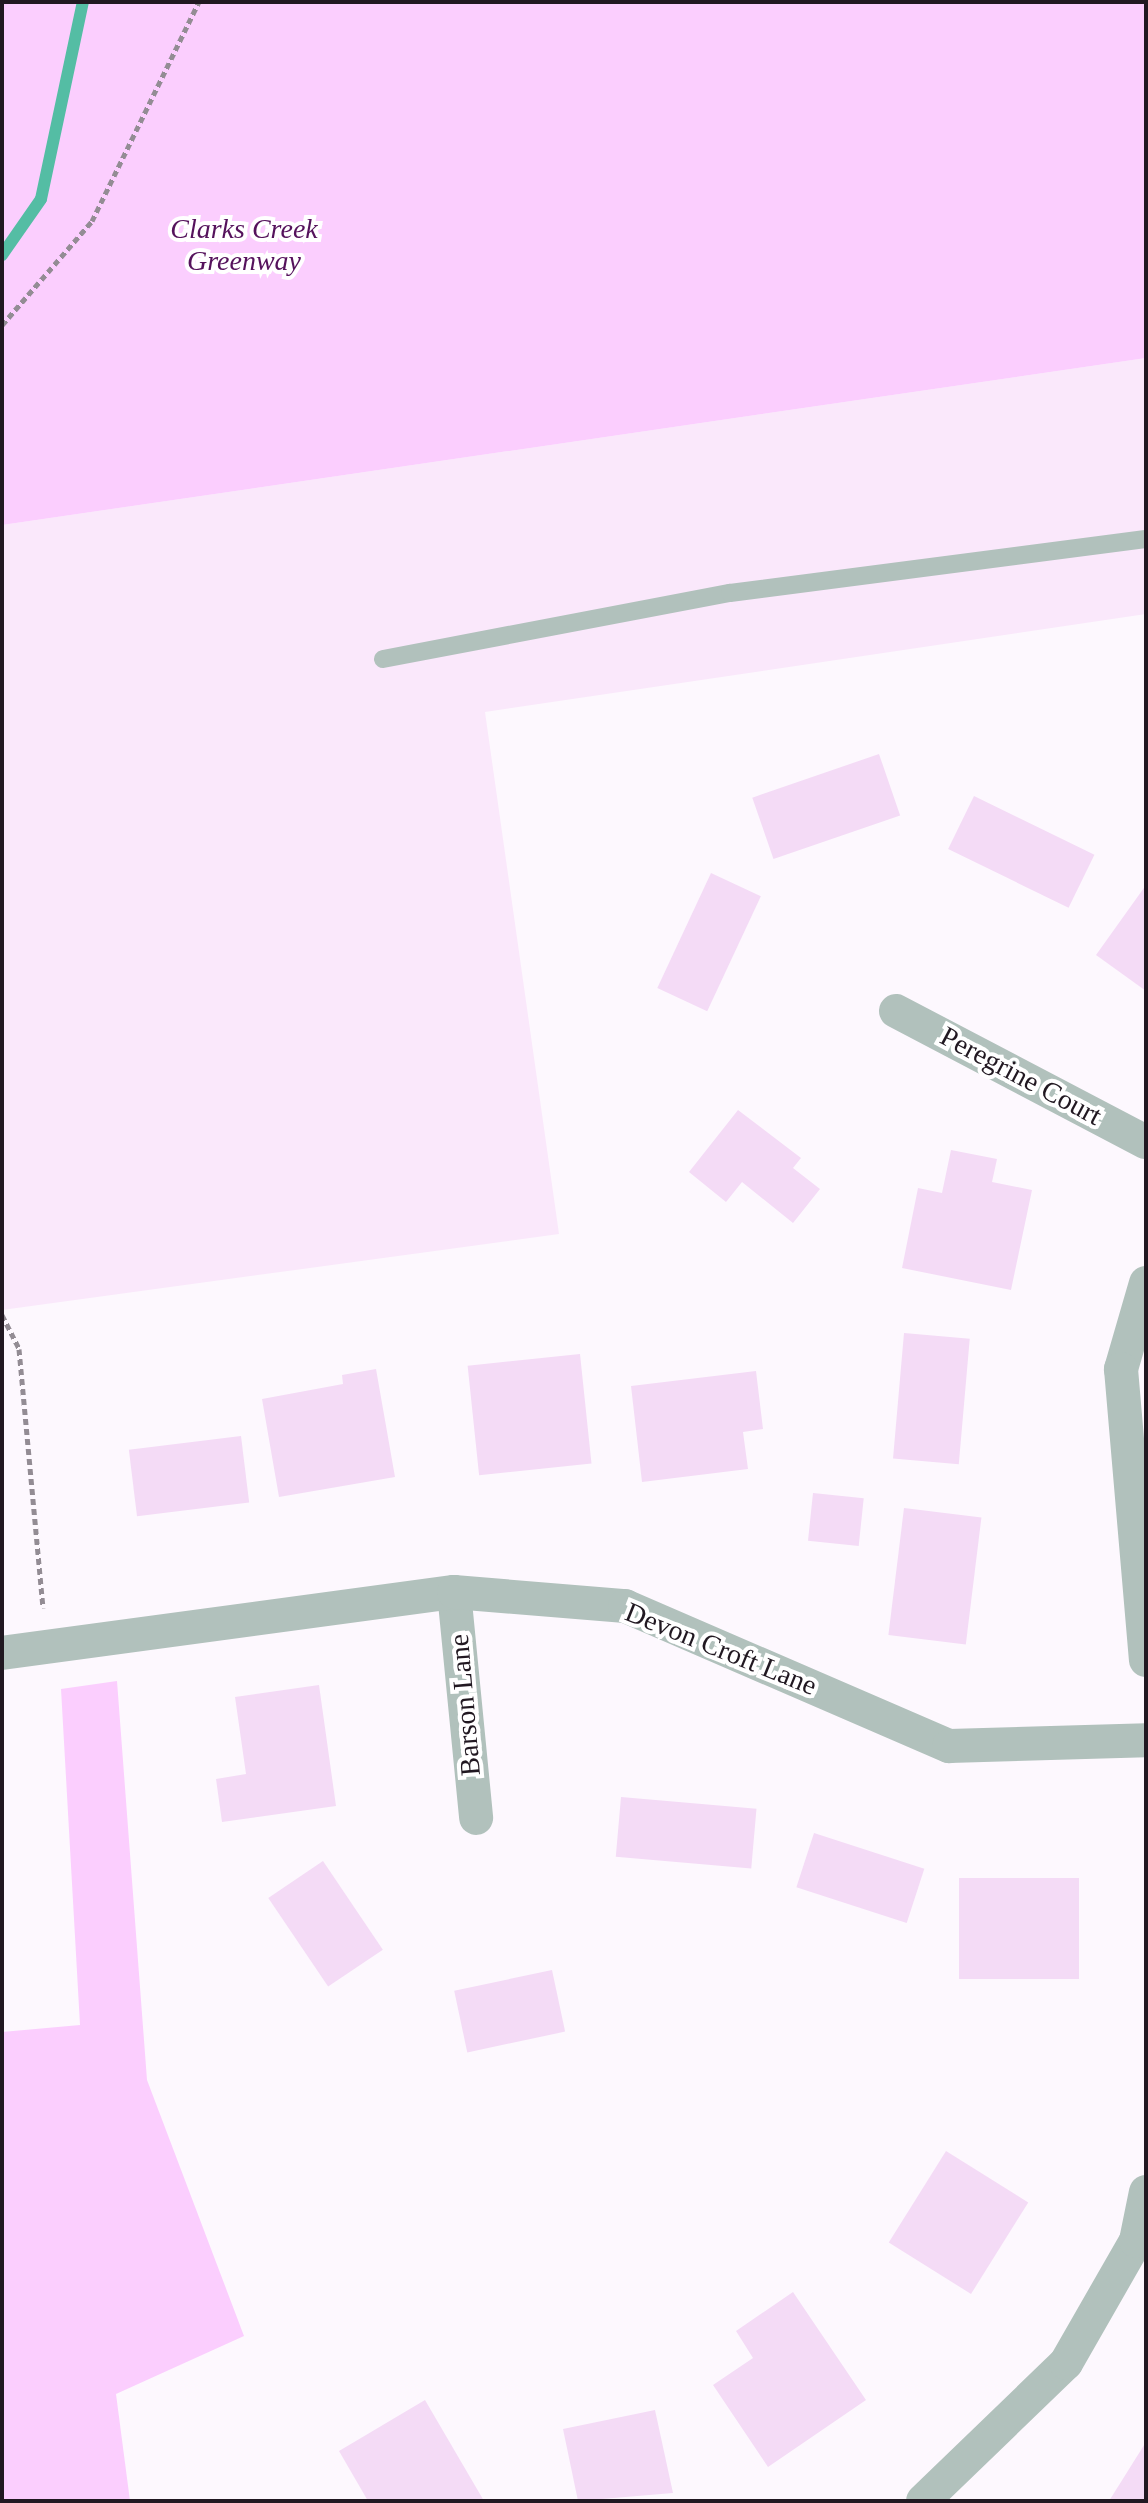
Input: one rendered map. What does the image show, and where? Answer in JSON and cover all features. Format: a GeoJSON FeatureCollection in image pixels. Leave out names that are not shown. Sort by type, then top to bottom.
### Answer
{"type":"FeatureCollection","features":[{"type":"Feature","properties":{"kind":"street","name":"Peregrine Court"},"geometry":{"type":"LineString","coordinates":[[896,1011],[1146,1142]]}},
{"type":"Feature","properties":{"kind":"street"},"geometry":{"type":"LineString","coordinates":[[1146,1283],[1121,1369],[1146,1660]]}},
{"type":"Feature","properties":{"kind":"street","name":"Devon Croft Lane"},"geometry":{"type":"LineString","coordinates":[[2,1653],[454,1592],[625,1606],[949,1746],[1146,1740]]}},
{"type":"Feature","properties":{"kind":"street","name":"Barson Lane"},"geometry":{"type":"LineString","coordinates":[[454,1592],[476,1818]]}},
{"type":"Feature","properties":{"kind":"street"},"geometry":{"type":"LineString","coordinates":[[923,2501],[1066,2363],[1141,2244],[1146,2192]]}},
{"type":"Feature","properties":{"kind":"lane"},"geometry":{"type":"LineString","coordinates":[[383,659],[730,593],[1146,539]]}},
{"type":"Feature","properties":{"kind":"path"},"geometry":{"type":"LineString","coordinates":[[2,325],[92,221],[199,2]]}},
{"type":"Feature","properties":{"kind":"path"},"geometry":{"type":"LineString","coordinates":[[2,1315],[19,1349],[46,1647]]}},
{"type":"Feature","properties":{"kind":"shaded area"},"geometry":{"type":"Polygon","coordinates":[[[1146,358],[1146,614],[485,712],[559,1234],[2,1310],[2,525],[1146,358]]]}},
{"type":"Feature","properties":{"kind":"green space","name":"Clarks Creek Greenway"},"geometry":{"type":"Polygon","coordinates":[[[2,2],[1146,2],[1146,358],[2,525],[2,2]]]}},
{"type":"Feature","properties":{"kind":"green space"},"geometry":{"type":"Polygon","coordinates":[[[117,1681],[147,2080],[244,2336],[116,2394],[130,2501],[2,2501],[2,2032],[80,2025],[61,1689],[117,1681]]]}},
{"type":"Feature","properties":{"kind":"building"},"geometry":{"type":"Polygon","coordinates":[[[879,754],[900,815],[773,859],[752,798],[879,754]]]}},
{"type":"Feature","properties":{"kind":"building"},"geometry":{"type":"Polygon","coordinates":[[[974,796],[1094,855],[1069,908],[948,849],[974,796]]]}},
{"type":"Feature","properties":{"kind":"building"},"geometry":{"type":"Polygon","coordinates":[[[711,873],[761,896],[707,1011],[657,988],[711,873]]]}},
{"type":"Feature","properties":{"kind":"building"},"geometry":{"type":"Polygon","coordinates":[[[1146,885],[1146,991],[1096,955],[1146,885]]]}},
{"type":"Feature","properties":{"kind":"building"},"geometry":{"type":"Polygon","coordinates":[[[738,1110],[801,1158],[793,1168],[820,1189],[793,1223],[742,1182],[726,1202],[689,1172],[738,1110]]]}},
{"type":"Feature","properties":{"kind":"building"},"geometry":{"type":"Polygon","coordinates":[[[951,1150],[997,1159],[992,1182],[1032,1190],[1011,1290],[902,1268],[918,1188],[942,1193],[951,1150]]]}},
{"type":"Feature","properties":{"kind":"building"},"geometry":{"type":"Polygon","coordinates":[[[904,1333],[970,1339],[959,1464],[893,1459],[904,1333]]]}},
{"type":"Feature","properties":{"kind":"building"},"geometry":{"type":"Polygon","coordinates":[[[580,1354],[591,1463],[479,1475],[468,1366],[580,1354]]]}},
{"type":"Feature","properties":{"kind":"building"},"geometry":{"type":"Polygon","coordinates":[[[376,1369],[395,1477],[279,1497],[262,1399],[343,1384],[342,1375],[376,1369]]]}},
{"type":"Feature","properties":{"kind":"building"},"geometry":{"type":"Polygon","coordinates":[[[756,1371],[763,1429],[743,1432],[748,1469],[642,1482],[631,1386],[756,1371]]]}},
{"type":"Feature","properties":{"kind":"building"},"geometry":{"type":"Polygon","coordinates":[[[241,1436],[249,1503],[137,1516],[129,1450],[241,1436]]]}},
{"type":"Feature","properties":{"kind":"building"},"geometry":{"type":"Polygon","coordinates":[[[813,1493],[864,1498],[859,1546],[808,1541],[813,1493]]]}},
{"type":"Feature","properties":{"kind":"building"},"geometry":{"type":"Polygon","coordinates":[[[904,1508],[981,1518],[966,1645],[888,1635],[904,1508]]]}},
{"type":"Feature","properties":{"kind":"building"},"geometry":{"type":"Polygon","coordinates":[[[319,1685],[336,1806],[222,1822],[216,1779],[246,1774],[235,1697],[319,1685]]]}},
{"type":"Feature","properties":{"kind":"building"},"geometry":{"type":"Polygon","coordinates":[[[621,1797],[756,1809],[751,1869],[616,1857],[621,1797]]]}},
{"type":"Feature","properties":{"kind":"building"},"geometry":{"type":"Polygon","coordinates":[[[814,1833],[924,1869],[907,1923],[796,1887],[814,1833]]]}},
{"type":"Feature","properties":{"kind":"building"},"geometry":{"type":"Polygon","coordinates":[[[323,1861],[383,1950],[328,1987],[268,1898],[323,1861]]]}},
{"type":"Feature","properties":{"kind":"building"},"geometry":{"type":"Polygon","coordinates":[[[959,1878],[1079,1878],[1079,1979],[959,1979],[959,1878]]]}},
{"type":"Feature","properties":{"kind":"building"},"geometry":{"type":"Polygon","coordinates":[[[552,1970],[565,2032],[467,2052],[454,1991],[552,1970]]]}},
{"type":"Feature","properties":{"kind":"building"},"geometry":{"type":"Polygon","coordinates":[[[946,2151],[1028,2202],[971,2294],[889,2243],[946,2151]]]}},
{"type":"Feature","properties":{"kind":"building"},"geometry":{"type":"Polygon","coordinates":[[[793,2292],[866,2400],[768,2467],[713,2385],[753,2358],[736,2331],[793,2292]]]}},
{"type":"Feature","properties":{"kind":"building"},"geometry":{"type":"Polygon","coordinates":[[[425,2400],[484,2501],[368,2501],[339,2451],[425,2400]]]}},
{"type":"Feature","properties":{"kind":"building"},"geometry":{"type":"Polygon","coordinates":[[[655,2410],[673,2493],[578,2501],[563,2429],[655,2410]]]}},
{"type":"Feature","properties":{"kind":"building"},"geometry":{"type":"Polygon","coordinates":[[[1146,2442],[1146,2499],[1109,2501],[1146,2442]]]}},
{"type":"Feature","properties":{"kind":"waterway"},"geometry":{"type":"LineString","coordinates":[[2,255],[41,199],[83,2]]}}]}
